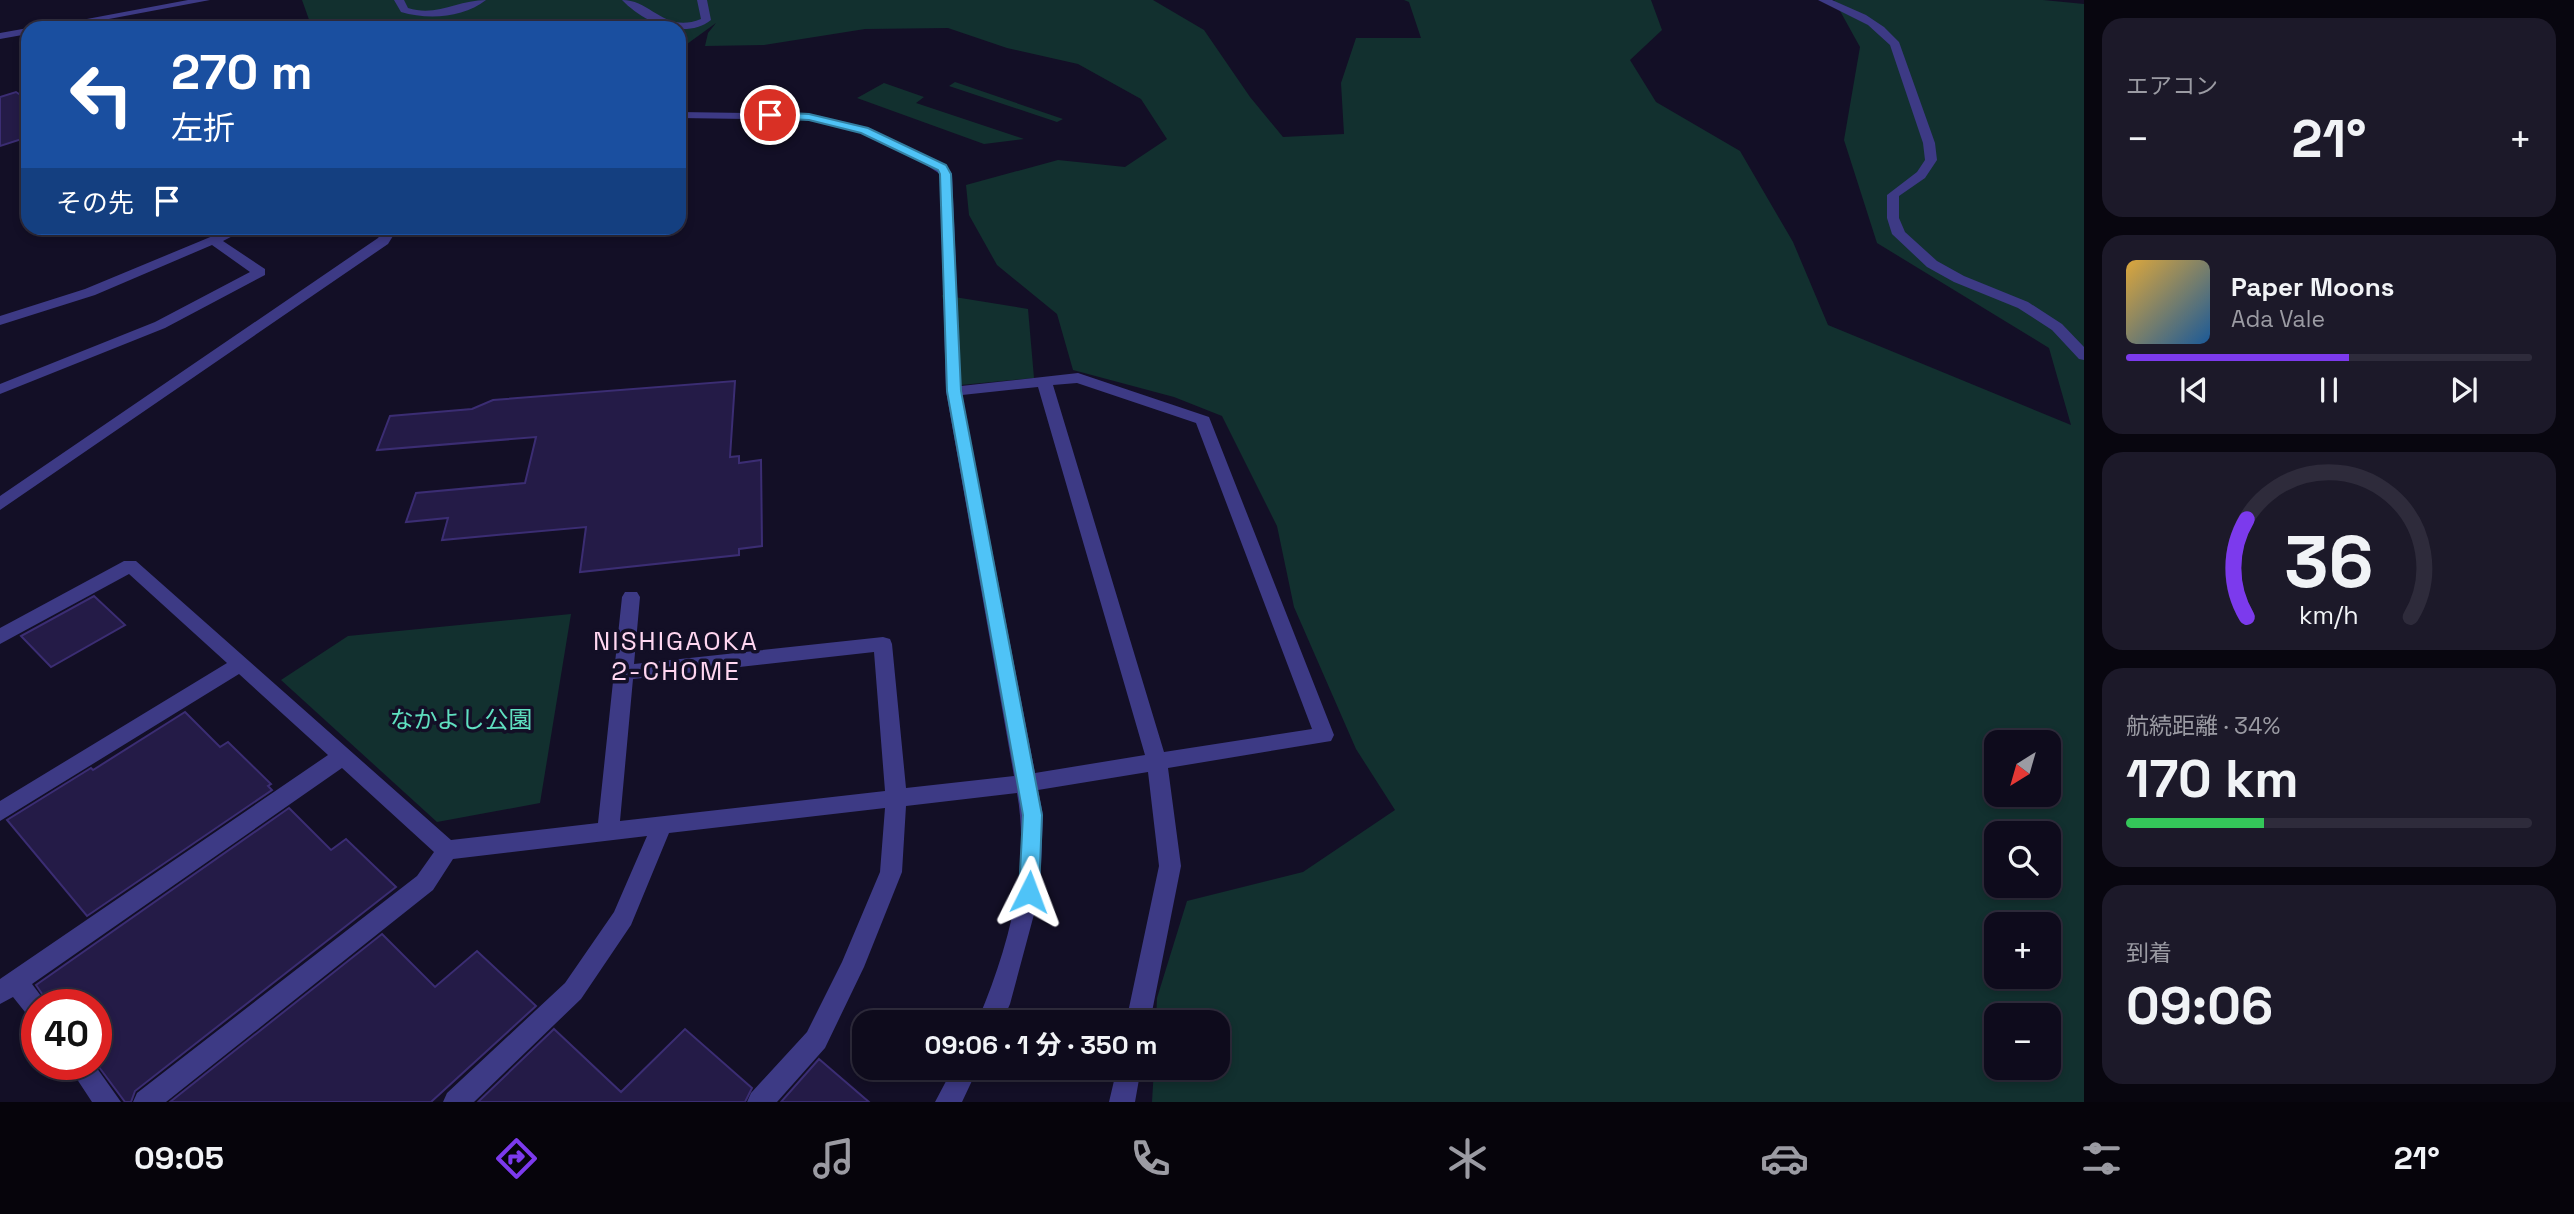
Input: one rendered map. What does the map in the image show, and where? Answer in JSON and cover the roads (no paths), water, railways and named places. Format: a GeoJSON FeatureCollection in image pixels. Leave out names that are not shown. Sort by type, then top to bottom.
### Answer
{"type":"FeatureCollection","features":[{"type":"Feature","properties":{"kind":"street"},"geometry":{"type":"LineString","coordinates":[[124,0],[125,14]]}},
{"type":"Feature","properties":{"kind":"street"},"geometry":{"type":"LineString","coordinates":[[84,21],[205,0]]}},
{"type":"Feature","properties":{"kind":"street"},"geometry":{"type":"LineString","coordinates":[[399,0],[404,10],[423,15],[447,13],[481,0]]}},
{"type":"Feature","properties":{"kind":"street"},"geometry":{"type":"LineString","coordinates":[[627,0],[660,21]]}},
{"type":"Feature","properties":{"kind":"street"},"geometry":{"type":"LineString","coordinates":[[686,25],[706,20],[702,0]]}},
{"type":"Feature","properties":{"kind":"street"},"geometry":{"type":"LineString","coordinates":[[1823,0],[1855,12],[1888,34],[1895,44],[1929,143],[1931,160],[1921,175],[1892,195],[1893,218],[1899,234],[1932,264],[1959,279],[2023,305],[2057,327],[2084,355]]}},
{"type":"Feature","properties":{"kind":"street"},"geometry":{"type":"LineString","coordinates":[[0,36],[21,32]]}},
{"type":"Feature","properties":{"kind":"street"},"geometry":{"type":"LineString","coordinates":[[686,115],[809,117],[864,131],[942,167],[948,190],[954,391],[1032,815],[1029,892],[995,1010]]}},
{"type":"Feature","properties":{"kind":"street"},"geometry":{"type":"LineString","coordinates":[[0,321],[90,292],[225,235]]}},
{"type":"Feature","properties":{"kind":"street"},"geometry":{"type":"LineString","coordinates":[[0,504],[383,242],[388,235]]}},
{"type":"Feature","properties":{"kind":"street"},"geometry":{"type":"LineString","coordinates":[[0,389],[160,325],[260,272],[213,240]]}},
{"type":"Feature","properties":{"kind":"street"},"geometry":{"type":"LineString","coordinates":[[0,636],[130,565],[447,850],[1026,783],[1324,735],[1203,420],[1077,378],[954,391]]}},
{"type":"Feature","properties":{"kind":"street"},"geometry":{"type":"LineString","coordinates":[[1044,382],[1157,762],[1170,866],[1140,1010]]}},
{"type":"Feature","properties":{"kind":"street"},"geometry":{"type":"LineString","coordinates":[[608,832],[631,597]]}},
{"type":"Feature","properties":{"kind":"street"},"geometry":{"type":"LineString","coordinates":[[623,673],[883,644],[896,798],[891,872],[852,967],[816,1040],[760,1102]]}},
{"type":"Feature","properties":{"kind":"street"},"geometry":{"type":"LineString","coordinates":[[0,812],[241,664]]}},
{"type":"Feature","properties":{"kind":"street"},"geometry":{"type":"LineString","coordinates":[[8,987],[343,757]]}},
{"type":"Feature","properties":{"kind":"street"},"geometry":{"type":"LineString","coordinates":[[456,1102],[573,991],[623,918],[662,825]]}},
{"type":"Feature","properties":{"kind":"street"},"geometry":{"type":"LineString","coordinates":[[146,1102],[425,883],[447,850]]}},
{"type":"Feature","properties":{"kind":"street"},"geometry":{"type":"LineString","coordinates":[[91,1080],[108,1102]]}},
{"type":"Feature","properties":{"kind":"street"},"geometry":{"type":"LineString","coordinates":[[948,1102],[960,1080]]}},
{"type":"Feature","properties":{"kind":"street"},"geometry":{"type":"LineString","coordinates":[[1122,1102],[1127,1080]]}},
{"type":"Feature","properties":{"kind":"district","name":"NISHIGAOKA 2-CHOME"},"geometry":{"type":"Point","coordinates":[676,656]}},
{"type":"Feature","properties":{"kind":"park label","name":"なかよし公園"},"geometry":{"type":"Point","coordinates":[461,719]}}]}
